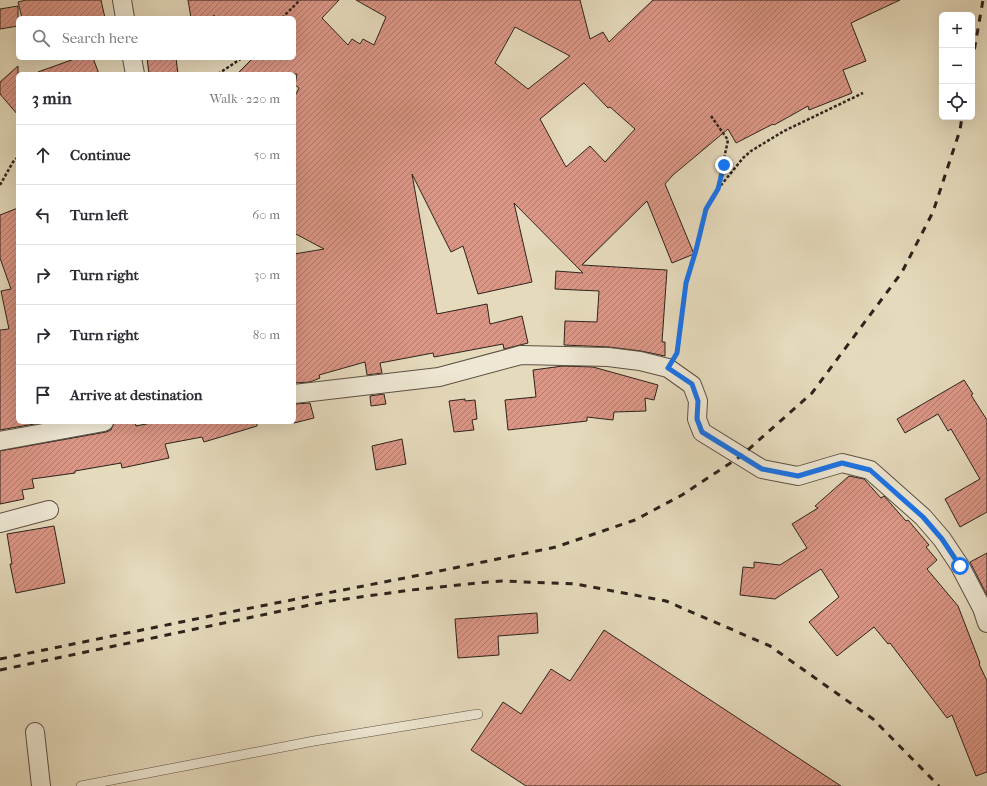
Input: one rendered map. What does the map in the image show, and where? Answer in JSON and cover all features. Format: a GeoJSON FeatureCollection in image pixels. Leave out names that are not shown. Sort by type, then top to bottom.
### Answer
{"type":"FeatureCollection","features":[{"type":"Feature","properties":{"kind":"street"},"geometry":{"type":"LineString","coordinates":[[122,0],[125,16]]}},
{"type":"Feature","properties":{"kind":"street"},"geometry":{"type":"LineString","coordinates":[[132,60],[135,72]]}},
{"type":"Feature","properties":{"kind":"street"},"geometry":{"type":"LineString","coordinates":[[296,394],[439,377],[521,355],[608,357],[640,361],[668,368],[692,384],[698,401],[697,419],[702,432],[762,469],[798,476],[842,463],[870,470],[923,517],[942,539],[960,566],[982,608],[987,623]]}},
{"type":"Feature","properties":{"kind":"street"},"geometry":{"type":"LineString","coordinates":[[0,441],[93,424]]}},
{"type":"Feature","properties":{"kind":"street"},"geometry":{"type":"LineString","coordinates":[[0,523],[49,510]]}},
{"type":"Feature","properties":{"kind":"street"},"geometry":{"type":"LineString","coordinates":[[35,732],[40,786]]}},
{"type":"Feature","properties":{"kind":"lane"},"geometry":{"type":"LineString","coordinates":[[81,786],[314,741],[478,714]]}},
{"type":"Feature","properties":{"kind":"path"},"geometry":{"type":"LineString","coordinates":[[284,16],[300,0]]}},
{"type":"Feature","properties":{"kind":"path"},"geometry":{"type":"LineString","coordinates":[[221,72],[239,60]]}},
{"type":"Feature","properties":{"kind":"path"},"geometry":{"type":"LineString","coordinates":[[668,368],[677,353],[686,283],[706,209],[718,189],[743,158],[751,151],[784,131],[863,93]]}},
{"type":"Feature","properties":{"kind":"path"},"geometry":{"type":"LineString","coordinates":[[711,116],[728,140],[718,189]]}},
{"type":"Feature","properties":{"kind":"path"},"geometry":{"type":"LineString","coordinates":[[0,185],[13,162],[16,160]]}},
{"type":"Feature","properties":{"kind":"building"},"geometry":{"type":"Polygon","coordinates":[[[26,0],[101,0],[105,16],[22,16],[18,2],[26,0]]]}},
{"type":"Feature","properties":{"kind":"building"},"geometry":{"type":"Polygon","coordinates":[[[188,0],[339,0],[322,18],[348,45],[352,39],[360,44],[363,39],[374,45],[386,17],[356,0],[580,0],[590,39],[603,32],[609,42],[653,0],[900,0],[851,23],[866,61],[843,70],[852,93],[809,110],[808,106],[774,125],[773,124],[736,143],[728,129],[673,175],[665,184],[694,254],[672,263],[647,201],[582,265],[667,270],[662,342],[665,342],[665,356],[609,347],[564,345],[565,321],[597,322],[599,291],[555,289],[556,271],[583,273],[514,203],[532,282],[478,294],[463,246],[451,252],[412,174],[437,314],[487,304],[490,324],[522,316],[528,343],[504,349],[503,344],[434,357],[433,353],[380,363],[382,373],[367,375],[365,362],[319,375],[320,378],[310,382],[296,383],[296,254],[324,249],[296,234],[296,94],[299,88],[296,86],[297,74],[296,72],[239,72],[251,60],[296,60],[296,16],[191,16],[188,0]],[[515,27],[495,63],[528,89],[570,56],[515,27]],[[584,83],[540,119],[566,167],[590,146],[605,162],[635,129],[610,107],[608,108],[584,83]]]}},
{"type":"Feature","properties":{"kind":"building"},"geometry":{"type":"Polygon","coordinates":[[[18,6],[16,26],[0,29],[0,9],[18,6]]]}},
{"type":"Feature","properties":{"kind":"building"},"geometry":{"type":"Polygon","coordinates":[[[71,60],[94,60],[98,72],[38,72],[71,60]]]}},
{"type":"Feature","properties":{"kind":"building"},"geometry":{"type":"Polygon","coordinates":[[[147,60],[176,60],[178,72],[149,72],[147,60]]]}},
{"type":"Feature","properties":{"kind":"building"},"geometry":{"type":"Polygon","coordinates":[[[18,66],[18,72],[16,72],[16,113],[0,94],[0,82],[18,66]]]}},
{"type":"Feature","properties":{"kind":"building"},"geometry":{"type":"Polygon","coordinates":[[[16,209],[16,424],[34,424],[0,430],[0,330],[9,329],[1,291],[11,289],[0,258],[0,215],[16,209]]]}},
{"type":"Feature","properties":{"kind":"building"},"geometry":{"type":"Polygon","coordinates":[[[563,366],[593,367],[658,385],[654,400],[645,398],[646,411],[614,412],[613,420],[587,417],[587,421],[508,430],[505,400],[536,397],[533,370],[563,366]]]}},
{"type":"Feature","properties":{"kind":"building"},"geometry":{"type":"Polygon","coordinates":[[[964,380],[973,394],[971,395],[987,420],[987,512],[960,527],[945,499],[980,479],[951,429],[948,431],[938,414],[905,433],[897,419],[964,380]]]}},
{"type":"Feature","properties":{"kind":"building"},"geometry":{"type":"Polygon","coordinates":[[[384,394],[386,404],[371,406],[370,396],[384,394]]]}},
{"type":"Feature","properties":{"kind":"building"},"geometry":{"type":"Polygon","coordinates":[[[465,399],[465,401],[475,400],[477,419],[472,420],[474,430],[454,432],[449,401],[465,399]]]}},
{"type":"Feature","properties":{"kind":"building"},"geometry":{"type":"Polygon","coordinates":[[[310,403],[314,418],[296,422],[296,404],[310,403]]]}},
{"type":"Feature","properties":{"kind":"building"},"geometry":{"type":"Polygon","coordinates":[[[113,424],[136,424],[136,426],[146,424],[257,424],[257,426],[204,442],[202,437],[165,444],[169,458],[122,468],[121,463],[75,471],[75,473],[32,479],[34,488],[22,490],[24,499],[0,504],[0,451],[111,430],[113,424]]]}},
{"type":"Feature","properties":{"kind":"building"},"geometry":{"type":"Polygon","coordinates":[[[402,439],[406,464],[376,470],[372,446],[402,439]]]}},
{"type":"Feature","properties":{"kind":"building"},"geometry":{"type":"Polygon","coordinates":[[[849,476],[864,479],[881,498],[884,496],[906,521],[908,520],[929,545],[926,547],[937,560],[927,569],[958,606],[980,663],[979,664],[987,681],[987,772],[976,776],[952,715],[947,718],[890,643],[888,644],[874,627],[837,656],[809,622],[839,597],[821,569],[775,599],[740,595],[743,567],[754,568],[754,562],[780,565],[807,548],[792,524],[818,508],[815,506],[849,476]]]}},
{"type":"Feature","properties":{"kind":"building"},"geometry":{"type":"Polygon","coordinates":[[[54,526],[65,583],[16,593],[10,564],[12,564],[7,534],[54,526]]]}},
{"type":"Feature","properties":{"kind":"building"},"geometry":{"type":"Polygon","coordinates":[[[987,553],[987,595],[970,562],[987,553]]]}},
{"type":"Feature","properties":{"kind":"building"},"geometry":{"type":"Polygon","coordinates":[[[537,613],[538,633],[498,636],[499,655],[458,658],[455,619],[537,613]]]}},
{"type":"Feature","properties":{"kind":"building"},"geometry":{"type":"Polygon","coordinates":[[[604,630],[841,786],[526,786],[471,750],[503,702],[521,714],[551,669],[570,681],[604,630]]]}},
{"type":"Feature","properties":{"kind":"railway"},"geometry":{"type":"LineString","coordinates":[[975,48],[983,0]]}},
{"type":"Feature","properties":{"kind":"railway"},"geometry":{"type":"LineString","coordinates":[[0,659],[556,547],[635,520],[682,495],[741,456],[812,393],[902,272],[933,212],[960,130],[962,120]]}},
{"type":"Feature","properties":{"kind":"railway"},"geometry":{"type":"LineString","coordinates":[[0,670],[324,602],[411,590],[502,581],[576,584],[666,601],[770,646],[873,719],[939,786]]}},
{"type":"Feature","properties":{"kind":"route"},"geometry":{"type":"LineString","coordinates":[[724,165],[718,189],[706,209],[686,283],[677,353],[668,368],[692,384],[698,401],[697,419],[702,432],[762,469],[798,476],[842,463],[870,470],[923,517],[942,539],[960,566]]}}]}
